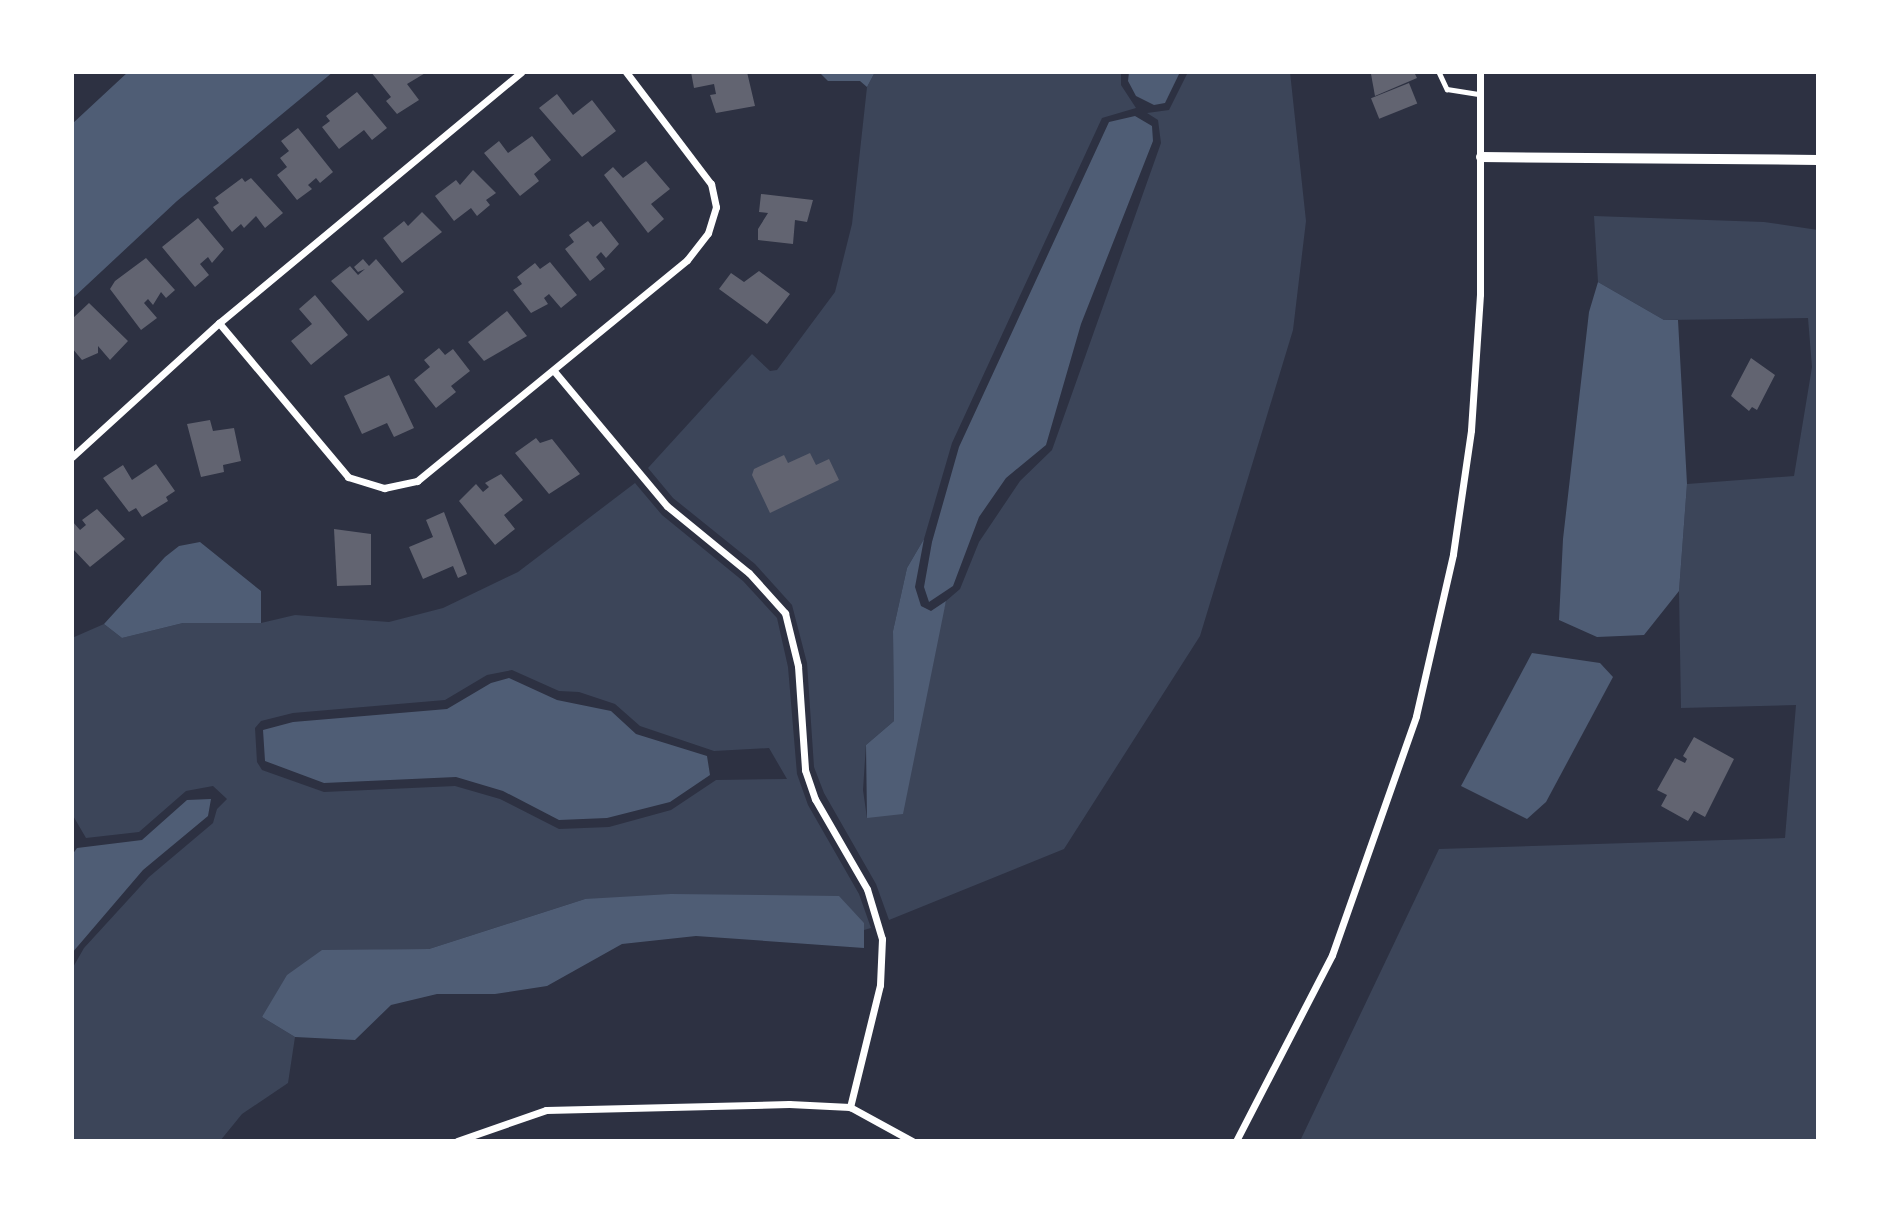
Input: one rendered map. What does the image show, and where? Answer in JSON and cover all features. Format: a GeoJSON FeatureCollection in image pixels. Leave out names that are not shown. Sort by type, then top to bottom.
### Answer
{"type":"FeatureCollection","features":[{"type":"Feature","properties":{"kind":"street"},"geometry":{"type":"LineString","coordinates":[[72,457],[219,323],[521,72]]}},
{"type":"Feature","properties":{"kind":"street"},"geometry":{"type":"LineString","coordinates":[[219,323],[348,477],[384,488],[417,481],[687,260],[708,233],[716,207],[711,184],[697,160],[626,72]]}},
{"type":"Feature","properties":{"kind":"street"},"geometry":{"type":"LineString","coordinates":[[1236,1141],[1332,955],[1416,716],[1452,554],[1471,430],[1480,294],[1480,72]]}},
{"type":"Feature","properties":{"kind":"street"},"geometry":{"type":"LineString","coordinates":[[1481,157],[1818,160]]}},
{"type":"Feature","properties":{"kind":"street"},"geometry":{"type":"LineString","coordinates":[[554,371],[667,506],[749,573],[785,613],[798,666],[805,770],[816,799],[867,889],[883,939],[880,985],[849,1107]]}},
{"type":"Feature","properties":{"kind":"street"},"geometry":{"type":"LineString","coordinates":[[457,1141],[546,1110],[603,1105],[849,1107],[912,1141]]}},
{"type":"Feature","properties":{"kind":"lane"},"geometry":{"type":"LineString","coordinates":[[1439,72],[1447,89],[1480,94]]}},
{"type":"Feature","properties":{"kind":"shaded area"},"geometry":{"type":"Polygon","coordinates":[[[128,72],[333,72],[177,201],[72,299],[72,124],[128,72]]]}},
{"type":"Feature","properties":{"kind":"shaded area"},"geometry":{"type":"Polygon","coordinates":[[[819,72],[875,72],[867,87],[860,81],[828,81],[819,72]]]}},
{"type":"Feature","properties":{"kind":"shaded area"},"geometry":{"type":"Polygon","coordinates":[[[875,72],[1121,72],[1121,85],[1136,108],[1102,118],[952,443],[924,539],[907,568],[893,631],[894,721],[866,745],[863,790],[867,818],[929,665],[946,601],[960,589],[979,542],[1020,481],[1052,450],[1161,143],[1158,120],[1147,113],[1169,110],[1188,72],[1290,72],[1306,221],[1293,330],[1200,636],[1064,849],[889,920],[876,884],[824,793],[814,767],[807,663],[792,605],[755,564],[673,498],[648,468],[752,354],[770,371],[777,370],[835,292],[852,224],[867,87],[875,72]]]}},
{"type":"Feature","properties":{"kind":"shaded area"},"geometry":{"type":"Polygon","coordinates":[[[1129,72],[1180,72],[1165,103],[1154,105],[1136,96],[1128,81],[1129,72]]]}},
{"type":"Feature","properties":{"kind":"shaded area"},"geometry":{"type":"Polygon","coordinates":[[[1135,116],[1152,126],[1153,141],[1081,324],[1046,445],[1006,478],[979,517],[953,586],[929,602],[924,587],[932,542],[959,447],[1109,122],[1135,116]]]}},
{"type":"Feature","properties":{"kind":"shaded area"},"geometry":{"type":"Polygon","coordinates":[[[1594,216],[1764,222],[1818,230],[1818,1141],[1300,1141],[1439,849],[1785,838],[1796,705],[1681,708],[1679,591],[1687,484],[1794,476],[1812,367],[1808,318],[1664,320],[1598,282],[1594,216]]]}},
{"type":"Feature","properties":{"kind":"shaded area"},"geometry":{"type":"Polygon","coordinates":[[[1598,282],[1664,320],[1678,320],[1687,484],[1679,591],[1644,635],[1597,637],[1559,620],[1563,539],[1589,312],[1598,282]]]}},
{"type":"Feature","properties":{"kind":"shaded area"},"geometry":{"type":"Polygon","coordinates":[[[635,483],[662,515],[743,581],[777,618],[788,667],[797,774],[808,805],[859,894],[871,928],[864,930],[864,923],[585,899],[429,949],[322,951],[262,1017],[295,1037],[288,1083],[242,1114],[220,1141],[72,1141],[72,969],[84,948],[149,877],[213,823],[217,809],[227,799],[213,786],[186,791],[139,832],[86,838],[72,814],[72,638],[104,624],[122,638],[183,623],[261,623],[295,615],[389,622],[443,608],[518,572],[635,483]],[[512,670],[487,675],[445,700],[293,713],[261,721],[255,728],[257,762],[262,770],[324,792],[455,786],[500,799],[559,829],[609,827],[671,810],[716,780],[787,779],[769,748],[714,751],[640,726],[615,704],[579,692],[559,691],[512,670]]]}},
{"type":"Feature","properties":{"kind":"shaded area"},"geometry":{"type":"Polygon","coordinates":[[[924,539],[915,587],[921,606],[931,611],[946,601],[903,814],[867,818],[866,745],[894,721],[893,631],[907,568],[924,539]]]}},
{"type":"Feature","properties":{"kind":"shaded area"},"geometry":{"type":"Polygon","coordinates":[[[200,542],[261,591],[261,623],[183,623],[122,638],[104,624],[165,557],[179,546],[200,542]]]}},
{"type":"Feature","properties":{"kind":"shaded area"},"geometry":{"type":"Polygon","coordinates":[[[1532,653],[1600,663],[1613,677],[1546,802],[1527,819],[1461,786],[1532,653]]]}},
{"type":"Feature","properties":{"kind":"shaded area"},"geometry":{"type":"Polygon","coordinates":[[[509,678],[557,700],[611,711],[636,734],[707,756],[710,775],[670,802],[607,818],[559,820],[503,791],[456,777],[324,783],[265,761],[263,730],[293,722],[447,709],[491,683],[509,678]]]}},
{"type":"Feature","properties":{"kind":"shaded area"},"geometry":{"type":"Polygon","coordinates":[[[211,799],[208,816],[143,870],[72,953],[72,855],[77,848],[142,840],[187,800],[211,799]]]}},
{"type":"Feature","properties":{"kind":"shaded area"},"geometry":{"type":"Polygon","coordinates":[[[671,894],[839,896],[864,923],[864,948],[696,936],[622,944],[547,986],[495,994],[437,994],[391,1005],[355,1040],[295,1037],[262,1017],[287,975],[322,950],[429,949],[585,899],[671,894]]]}},
{"type":"Feature","properties":{"kind":"building"},"geometry":{"type":"Polygon","coordinates":[[[371,72],[427,72],[407,84],[419,100],[397,114],[386,101],[391,97],[371,72]]]}},
{"type":"Feature","properties":{"kind":"building"},"geometry":{"type":"Polygon","coordinates":[[[691,72],[747,72],[755,106],[716,113],[710,95],[716,94],[714,84],[694,88],[691,72]]]}},
{"type":"Feature","properties":{"kind":"building"},"geometry":{"type":"Polygon","coordinates":[[[1414,72],[1417,78],[1375,96],[1371,74],[1414,72]]]}},
{"type":"Feature","properties":{"kind":"building"},"geometry":{"type":"Polygon","coordinates":[[[1409,83],[1417,103],[1379,119],[1371,98],[1409,83]]]}},
{"type":"Feature","properties":{"kind":"building"},"geometry":{"type":"Polygon","coordinates":[[[357,92],[387,128],[372,140],[364,130],[339,149],[322,127],[330,121],[326,116],[357,92]]]}},
{"type":"Feature","properties":{"kind":"building"},"geometry":{"type":"Polygon","coordinates":[[[557,94],[573,115],[592,100],[616,131],[582,157],[539,108],[557,94]]]}},
{"type":"Feature","properties":{"kind":"building"},"geometry":{"type":"Polygon","coordinates":[[[298,128],[333,172],[320,183],[316,178],[308,185],[312,189],[297,200],[277,175],[287,167],[280,158],[289,151],[281,141],[298,128]]]}},
{"type":"Feature","properties":{"kind":"building"},"geometry":{"type":"Polygon","coordinates":[[[532,136],[551,160],[534,174],[539,181],[520,196],[484,153],[499,141],[508,153],[532,136]]]}},
{"type":"Feature","properties":{"kind":"building"},"geometry":{"type":"Polygon","coordinates":[[[646,161],[670,189],[651,204],[664,219],[648,233],[604,175],[613,167],[623,178],[646,161]]]}},
{"type":"Feature","properties":{"kind":"building"},"geometry":{"type":"Polygon","coordinates":[[[473,170],[496,193],[486,200],[490,205],[477,216],[471,208],[454,221],[435,196],[456,180],[460,185],[473,170]]]}},
{"type":"Feature","properties":{"kind":"building"},"geometry":{"type":"Polygon","coordinates":[[[242,178],[245,182],[251,178],[283,213],[265,228],[256,216],[244,228],[241,224],[232,232],[213,207],[219,203],[215,198],[242,178]]]}},
{"type":"Feature","properties":{"kind":"building"},"geometry":{"type":"Polygon","coordinates":[[[761,194],[813,200],[807,222],[795,220],[793,244],[758,240],[758,229],[768,213],[759,212],[761,194]]]}},
{"type":"Feature","properties":{"kind":"building"},"geometry":{"type":"Polygon","coordinates":[[[422,212],[442,232],[402,263],[383,238],[404,221],[408,226],[422,212]]]}},
{"type":"Feature","properties":{"kind":"building"},"geometry":{"type":"Polygon","coordinates":[[[198,218],[224,249],[212,263],[208,257],[200,264],[209,275],[195,287],[162,247],[198,218]]]}},
{"type":"Feature","properties":{"kind":"building"},"geometry":{"type":"Polygon","coordinates":[[[588,221],[593,227],[601,221],[619,244],[606,258],[601,252],[596,257],[605,269],[590,281],[565,249],[574,242],[569,235],[588,221]]]}},
{"type":"Feature","properties":{"kind":"building"},"geometry":{"type":"Polygon","coordinates":[[[146,258],[175,290],[166,298],[161,292],[153,305],[148,299],[144,303],[157,318],[141,330],[110,289],[115,281],[146,258]]]}},
{"type":"Feature","properties":{"kind":"building"},"geometry":{"type":"Polygon","coordinates":[[[363,259],[369,266],[376,259],[404,292],[368,321],[331,281],[350,266],[358,275],[365,269],[358,272],[354,267],[363,259]]]}},
{"type":"Feature","properties":{"kind":"building"},"geometry":{"type":"Polygon","coordinates":[[[550,262],[577,295],[561,308],[549,294],[544,298],[548,304],[531,313],[513,290],[522,284],[517,277],[535,263],[540,269],[550,262]]]}},
{"type":"Feature","properties":{"kind":"building"},"geometry":{"type":"Polygon","coordinates":[[[759,271],[790,294],[767,324],[719,289],[731,273],[744,282],[759,271]]]}},
{"type":"Feature","properties":{"kind":"building"},"geometry":{"type":"Polygon","coordinates":[[[315,295],[348,335],[311,365],[291,341],[312,324],[299,309],[315,295]]]}},
{"type":"Feature","properties":{"kind":"building"},"geometry":{"type":"Polygon","coordinates":[[[89,303],[128,341],[110,360],[98,346],[98,353],[82,360],[72,348],[72,319],[89,303]]]}},
{"type":"Feature","properties":{"kind":"building"},"geometry":{"type":"Polygon","coordinates":[[[507,311],[527,336],[484,361],[468,342],[507,311]]]}},
{"type":"Feature","properties":{"kind":"building"},"geometry":{"type":"Polygon","coordinates":[[[439,348],[445,355],[453,349],[470,371],[451,386],[456,392],[436,408],[414,380],[430,367],[424,360],[439,348]]]}},
{"type":"Feature","properties":{"kind":"building"},"geometry":{"type":"Polygon","coordinates":[[[1751,358],[1775,375],[1757,410],[1752,407],[1749,411],[1731,396],[1751,358]]]}},
{"type":"Feature","properties":{"kind":"building"},"geometry":{"type":"Polygon","coordinates":[[[389,375],[414,428],[394,437],[387,423],[362,434],[344,396],[389,375]]]}},
{"type":"Feature","properties":{"kind":"building"},"geometry":{"type":"Polygon","coordinates":[[[210,420],[213,431],[234,428],[241,461],[223,465],[224,472],[201,477],[187,424],[210,420]]]}},
{"type":"Feature","properties":{"kind":"building"},"geometry":{"type":"Polygon","coordinates":[[[536,438],[540,443],[552,439],[580,474],[549,494],[515,453],[536,438]]]}},
{"type":"Feature","properties":{"kind":"building"},"geometry":{"type":"Polygon","coordinates":[[[810,453],[816,465],[829,459],[839,480],[770,513],[752,475],[754,469],[784,455],[788,463],[810,453]]]}},
{"type":"Feature","properties":{"kind":"building"},"geometry":{"type":"Polygon","coordinates":[[[156,464],[175,491],[166,497],[168,501],[142,517],[136,508],[129,512],[103,478],[123,465],[132,480],[156,464]]]}},
{"type":"Feature","properties":{"kind":"building"},"geometry":{"type":"Polygon","coordinates":[[[501,474],[523,500],[504,515],[515,529],[495,545],[459,501],[476,484],[483,492],[489,487],[485,483],[501,474]]]}},
{"type":"Feature","properties":{"kind":"building"},"geometry":{"type":"Polygon","coordinates":[[[97,509],[125,539],[90,567],[72,548],[72,521],[80,530],[86,525],[82,520],[97,509]]]}},
{"type":"Feature","properties":{"kind":"building"},"geometry":{"type":"Polygon","coordinates":[[[444,512],[467,574],[458,578],[453,566],[423,579],[409,547],[433,537],[426,520],[444,512]]]}},
{"type":"Feature","properties":{"kind":"building"},"geometry":{"type":"Polygon","coordinates":[[[334,529],[371,534],[371,585],[337,586],[334,529]]]}},
{"type":"Feature","properties":{"kind":"building"},"geometry":{"type":"Polygon","coordinates":[[[1694,737],[1734,759],[1705,817],[1694,811],[1688,821],[1661,806],[1667,795],[1657,790],[1675,758],[1685,763],[1687,759],[1683,756],[1694,737]]]}}]}
